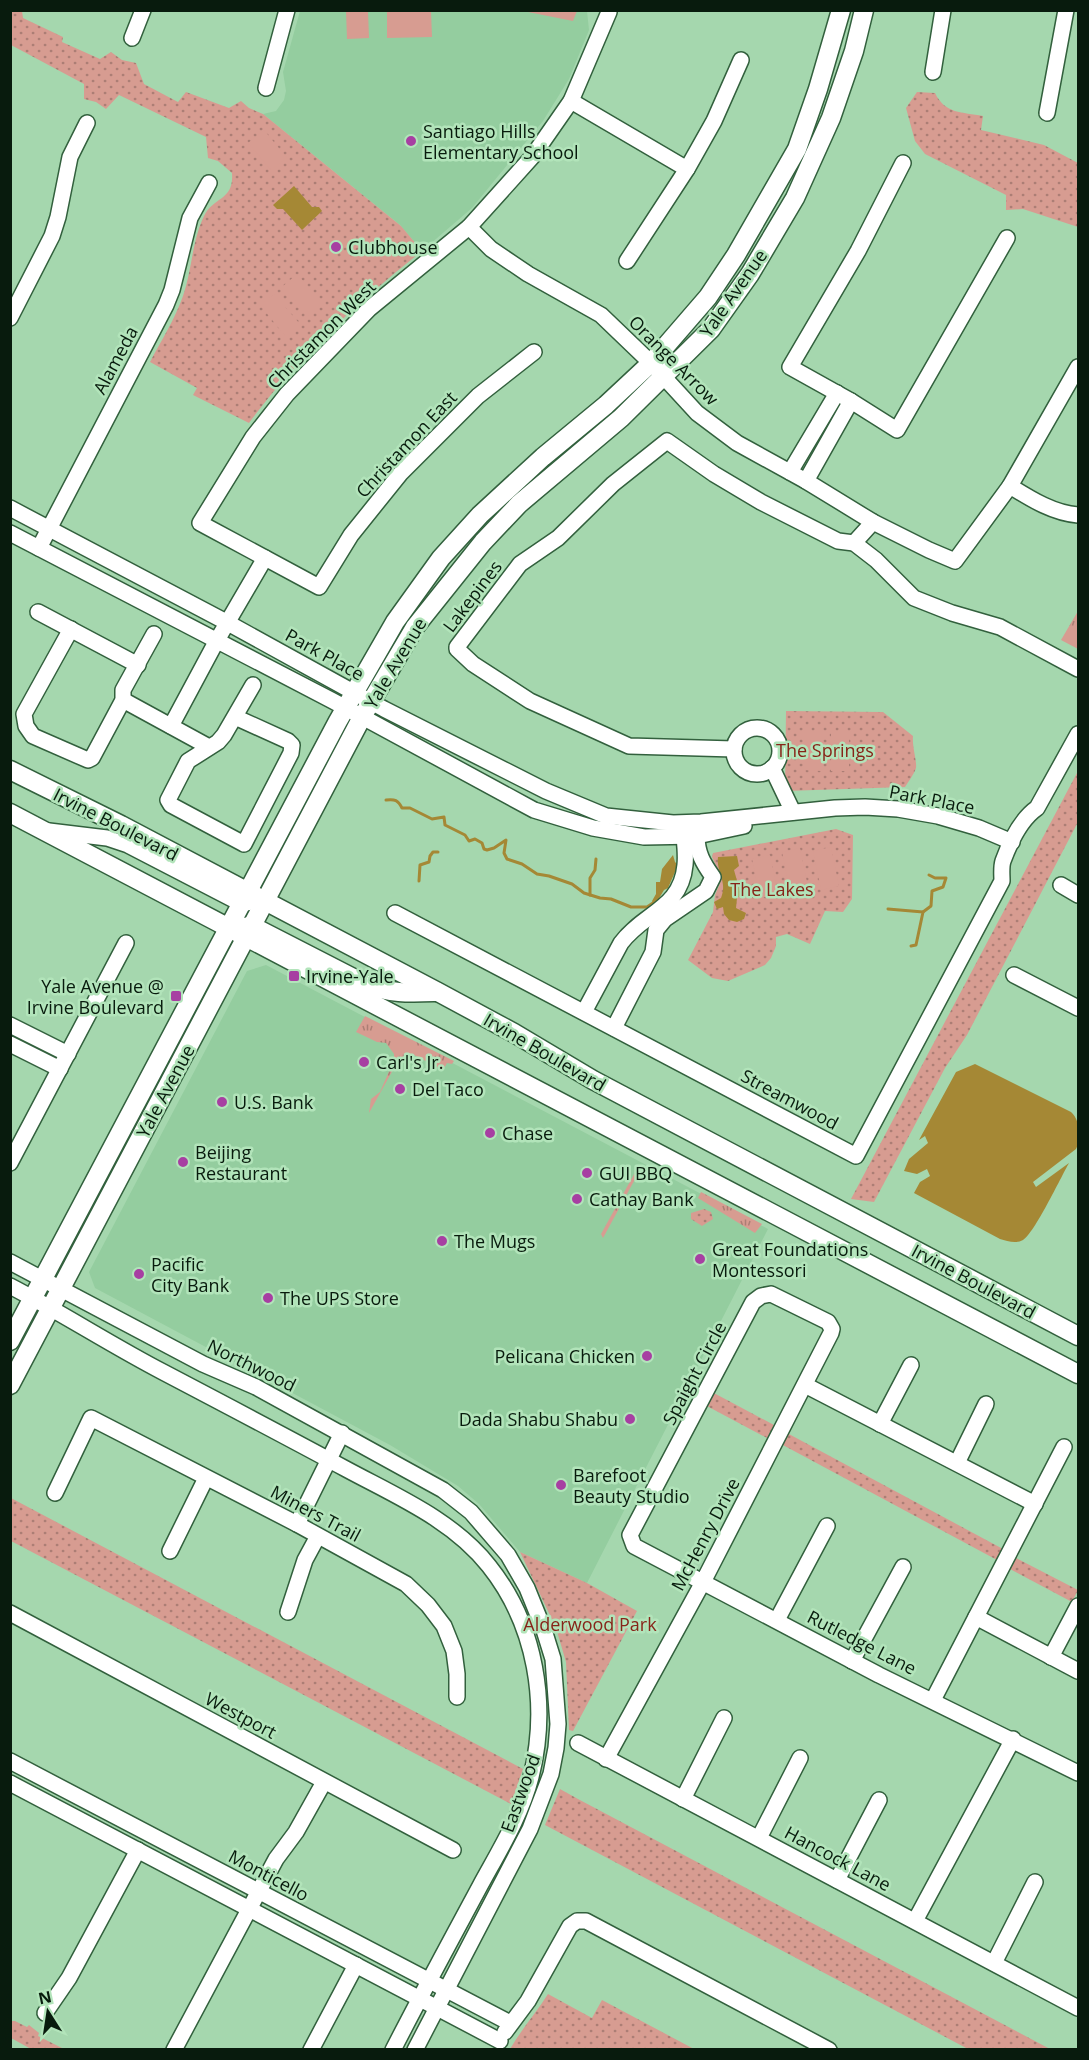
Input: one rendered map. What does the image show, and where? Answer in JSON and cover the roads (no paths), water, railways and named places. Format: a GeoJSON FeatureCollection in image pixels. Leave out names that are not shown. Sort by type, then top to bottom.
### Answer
{"type":"FeatureCollection","features":[{"type":"Feature","properties":{"kind":"main road","name":"Yale Avenue"},"geometry":{"type":"LineString","coordinates":[[10,1341],[349,700],[395,622],[449,550],[480,515],[651,363],[714,288],[742,245],[797,149],[822,78],[841,10]]}},
{"type":"Feature","properties":{"kind":"main road","name":"Yale Avenue"},"geometry":{"type":"LineString","coordinates":[[10,1385],[366,709],[415,627],[483,542],[519,504],[621,418],[711,329],[750,274],[795,198],[831,118],[854,51],[864,10]]}},
{"type":"Feature","properties":{"kind":"main road","name":"Irvine Boulevard"},"geometry":{"type":"LineString","coordinates":[[10,770],[245,898],[266,901],[438,992],[603,1085],[1078,1336]]}},
{"type":"Feature","properties":{"kind":"main road"},"geometry":{"type":"LineString","coordinates":[[10,813],[229,928],[249,932],[379,989],[396,993],[438,992]]}},
{"type":"Feature","properties":{"kind":"main road","name":"Irvine Boulevard"},"geometry":{"type":"LineString","coordinates":[[249,932],[1078,1374]]}},
{"type":"Feature","properties":{"kind":"street"},"geometry":{"type":"LineString","coordinates":[[132,38],[143,10]]}},
{"type":"Feature","properties":{"kind":"street"},"geometry":{"type":"LineString","coordinates":[[266,88],[278,50],[286,10]]}},
{"type":"Feature","properties":{"kind":"street"},"geometry":{"type":"LineString","coordinates":[[933,72],[943,10]]}},
{"type":"Feature","properties":{"kind":"street"},"geometry":{"type":"LineString","coordinates":[[1047,112],[1066,10]]}},
{"type":"Feature","properties":{"kind":"street","name":"Christamon West"},"geometry":{"type":"LineString","coordinates":[[265,558],[200,523],[253,437],[287,394],[369,309],[469,227],[532,157],[571,101],[609,12]]}},
{"type":"Feature","properties":{"kind":"street"},"geometry":{"type":"LineString","coordinates":[[627,261],[687,169],[714,121],[741,60]]}},
{"type":"Feature","properties":{"kind":"street"},"geometry":{"type":"LineString","coordinates":[[571,101],[687,169]]}},
{"type":"Feature","properties":{"kind":"street"},"geometry":{"type":"LineString","coordinates":[[10,318],[52,236],[70,157],[87,123]]}},
{"type":"Feature","properties":{"kind":"street"},"geometry":{"type":"LineString","coordinates":[[903,163],[858,251],[790,367],[852,401],[897,430],[1007,238]]}},
{"type":"Feature","properties":{"kind":"street","name":"Alameda"},"geometry":{"type":"LineString","coordinates":[[39,548],[166,305],[190,218],[209,183]]}},
{"type":"Feature","properties":{"kind":"street","name":"Orange Arrow"},"geometry":{"type":"LineString","coordinates":[[469,227],[491,249],[528,274],[601,315],[651,363],[697,413],[737,443],[873,522],[928,550],[955,561],[1010,486]]}},
{"type":"Feature","properties":{"kind":"street","name":"Christamon East"},"geometry":{"type":"LineString","coordinates":[[265,558],[319,587],[351,535],[400,474],[478,396],[534,352]]}},
{"type":"Feature","properties":{"kind":"street"},"geometry":{"type":"LineString","coordinates":[[1078,367],[1010,486],[1036,503],[1069,514],[1078,514]]}},
{"type":"Feature","properties":{"kind":"street"},"geometry":{"type":"LineString","coordinates":[[790,472],[837,393]]}},
{"type":"Feature","properties":{"kind":"street"},"geometry":{"type":"LineString","coordinates":[[806,481],[852,401]]}},
{"type":"Feature","properties":{"kind":"street","name":"Lakepines"},"geometry":{"type":"LineString","coordinates":[[734,749],[629,746],[530,701],[472,664],[457,647],[520,564],[558,538],[613,484],[667,441],[714,474],[761,502],[838,541],[854,543]]}},
{"type":"Feature","properties":{"kind":"street","name":"Park Place"},"geometry":{"type":"LineString","coordinates":[[10,508],[228,623],[349,700]]}},
{"type":"Feature","properties":{"kind":"street"},"geometry":{"type":"LineString","coordinates":[[873,522],[854,543],[876,560],[914,598],[952,613],[1000,627],[1078,669]]}},
{"type":"Feature","properties":{"kind":"street","name":"Park Place"},"geometry":{"type":"LineString","coordinates":[[10,533],[216,642],[349,700],[534,810],[593,828],[644,837],[691,836],[733,830],[770,816]]}},
{"type":"Feature","properties":{"kind":"street"},"geometry":{"type":"LineString","coordinates":[[171,726],[265,558]]}},
{"type":"Feature","properties":{"kind":"street"},"geometry":{"type":"LineString","coordinates":[[38,612],[138,665]]}},
{"type":"Feature","properties":{"kind":"street"},"geometry":{"type":"LineString","coordinates":[[70,629],[24,714],[26,726],[33,736],[88,760],[92,758],[123,700],[123,690],[154,634]]}},
{"type":"Feature","properties":{"kind":"street"},"geometry":{"type":"LineString","coordinates":[[235,717],[288,741],[292,745],[291,753],[244,844],[171,805],[168,801],[188,761],[224,735],[253,685]]}},
{"type":"Feature","properties":{"kind":"street"},"geometry":{"type":"LineString","coordinates":[[123,700],[209,747]]}},
{"type":"Feature","properties":{"kind":"street","name":"Park Place"},"geometry":{"type":"LineString","coordinates":[[366,709],[606,816],[673,823],[770,816],[835,808],[898,809],[938,816],[1012,842]]}},
{"type":"Feature","properties":{"kind":"street"},"geometry":{"type":"LineString","coordinates":[[751,729],[765,730],[775,738],[778,744],[778,758],[772,768],[764,772],[749,773],[738,763],[734,749],[739,736],[745,732],[751,729]]}},
{"type":"Feature","properties":{"kind":"street"},"geometry":{"type":"LineString","coordinates":[[1012,842],[1026,816],[1037,808],[1078,734]]}},
{"type":"Feature","properties":{"kind":"street"},"geometry":{"type":"LineString","coordinates":[[772,768],[793,812]]}},
{"type":"Feature","properties":{"kind":"street"},"geometry":{"type":"LineString","coordinates":[[43,830],[107,838],[128,845],[245,898]]}},
{"type":"Feature","properties":{"kind":"street"},"geometry":{"type":"LineString","coordinates":[[584,1012],[629,932],[645,918],[666,905],[681,886],[691,836]]}},
{"type":"Feature","properties":{"kind":"street"},"geometry":{"type":"LineString","coordinates":[[614,1029],[653,952],[656,930],[665,919],[706,891],[713,877],[701,860],[691,836]]}},
{"type":"Feature","properties":{"kind":"street","name":"Streamwood"},"geometry":{"type":"LineString","coordinates":[[395,913],[856,1156],[1002,881],[1003,862],[1012,842]]}},
{"type":"Feature","properties":{"kind":"street"},"geometry":{"type":"LineString","coordinates":[[1061,885],[1078,895]]}},
{"type":"Feature","properties":{"kind":"street"},"geometry":{"type":"LineString","coordinates":[[10,1163],[126,943]]}},
{"type":"Feature","properties":{"kind":"street"},"geometry":{"type":"LineString","coordinates":[[1014,975],[1078,1008]]}},
{"type":"Feature","properties":{"kind":"street"},"geometry":{"type":"LineString","coordinates":[[10,1024],[68,1054]]}},
{"type":"Feature","properties":{"kind":"street"},"geometry":{"type":"LineString","coordinates":[[10,1044],[60,1069]]}},
{"type":"Feature","properties":{"kind":"street","name":"Northwood"},"geometry":{"type":"LineString","coordinates":[[10,1262],[203,1364],[256,1387],[342,1433],[434,1484],[471,1512]]}},
{"type":"Feature","properties":{"kind":"street"},"geometry":{"type":"LineString","coordinates":[[10,1287],[50,1307],[161,1371],[328,1459]]}},
{"type":"Feature","properties":{"kind":"street","name":"Spaight Circle"},"geometry":{"type":"LineString","coordinates":[[631,1541],[630,1535],[753,1302],[766,1294],[777,1295],[831,1325]]}},
{"type":"Feature","properties":{"kind":"street","name":"McHenry Drive"},"geometry":{"type":"LineString","coordinates":[[606,1759],[703,1582],[831,1333],[831,1325]]}},
{"type":"Feature","properties":{"kind":"street"},"geometry":{"type":"LineString","coordinates":[[880,1424],[911,1365]]}},
{"type":"Feature","properties":{"kind":"street"},"geometry":{"type":"LineString","coordinates":[[805,1385],[1035,1504]]}},
{"type":"Feature","properties":{"kind":"street"},"geometry":{"type":"LineString","coordinates":[[957,1463],[986,1404]]}},
{"type":"Feature","properties":{"kind":"street","name":"Miners Trail"},"geometry":{"type":"LineString","coordinates":[[55,1493],[91,1418],[297,1524],[406,1584],[428,1605],[444,1626],[454,1651],[457,1697]]}},
{"type":"Feature","properties":{"kind":"street"},"geometry":{"type":"LineString","coordinates":[[297,1524],[342,1433]]}},
{"type":"Feature","properties":{"kind":"street"},"geometry":{"type":"LineString","coordinates":[[933,1700],[1064,1447]]}},
{"type":"Feature","properties":{"kind":"street","name":"Eastwood"},"geometry":{"type":"LineString","coordinates":[[328,1459],[422,1510],[471,1546],[503,1586],[525,1630],[534,1662],[539,1695],[540,1724],[531,1778],[520,1807],[393,2049]]}},
{"type":"Feature","properties":{"kind":"street"},"geometry":{"type":"LineString","coordinates":[[170,1551],[206,1478]]}},
{"type":"Feature","properties":{"kind":"street","name":"Eastwood"},"geometry":{"type":"LineString","coordinates":[[415,2049],[530,1829],[551,1774],[556,1749],[558,1724],[553,1659],[544,1630],[527,1588],[508,1555],[471,1512]]}},
{"type":"Feature","properties":{"kind":"street"},"geometry":{"type":"LineString","coordinates":[[777,1620],[827,1526]]}},
{"type":"Feature","properties":{"kind":"street"},"geometry":{"type":"LineString","coordinates":[[288,1612],[305,1560],[318,1536]]}},
{"type":"Feature","properties":{"kind":"street","name":"Rutledge Lane"},"geometry":{"type":"LineString","coordinates":[[631,1541],[634,1546],[852,1661],[1078,1773]]}},
{"type":"Feature","properties":{"kind":"street"},"geometry":{"type":"LineString","coordinates":[[852,1661],[903,1567]]}},
{"type":"Feature","properties":{"kind":"street"},"geometry":{"type":"LineString","coordinates":[[1051,1657],[1078,1606]]}},
{"type":"Feature","properties":{"kind":"street","name":"Westport"},"geometry":{"type":"LineString","coordinates":[[10,1613],[453,1850]]}},
{"type":"Feature","properties":{"kind":"street"},"geometry":{"type":"LineString","coordinates":[[976,1617],[1078,1671]]}},
{"type":"Feature","properties":{"kind":"street"},"geometry":{"type":"LineString","coordinates":[[683,1799],[724,1718]]}},
{"type":"Feature","properties":{"kind":"street"},"geometry":{"type":"LineString","coordinates":[[915,1922],[1013,1739]]}},
{"type":"Feature","properties":{"kind":"street","name":"Hancock Lane"},"geometry":{"type":"LineString","coordinates":[[578,1743],[915,1922],[1077,2003]]}},
{"type":"Feature","properties":{"kind":"street"},"geometry":{"type":"LineString","coordinates":[[759,1838],[800,1758]]}},
{"type":"Feature","properties":{"kind":"street","name":"Monticello"},"geometry":{"type":"LineString","coordinates":[[10,1761],[510,2023]]}},
{"type":"Feature","properties":{"kind":"street"},"geometry":{"type":"LineString","coordinates":[[174,2049],[276,1859],[296,1832],[324,1782]]}},
{"type":"Feature","properties":{"kind":"street"},"geometry":{"type":"LineString","coordinates":[[10,1783],[437,2007],[498,2045],[510,2023],[532,1994],[570,1926],[577,1921],[586,1921],[829,2049]]}},
{"type":"Feature","properties":{"kind":"street"},"geometry":{"type":"LineString","coordinates":[[837,1880],[879,1800]]}},
{"type":"Feature","properties":{"kind":"street"},"geometry":{"type":"LineString","coordinates":[[45,2013],[69,1978],[138,1850]]}},
{"type":"Feature","properties":{"kind":"street"},"geometry":{"type":"LineString","coordinates":[[994,1963],[1035,1882]]}},
{"type":"Feature","properties":{"kind":"street"},"geometry":{"type":"LineString","coordinates":[[311,2049],[356,1965]]}},
{"type":"Feature","properties":{"kind":"waterway"},"geometry":{"type":"LineString","coordinates":[[386,800],[396,801],[402,808],[410,808],[432,819],[444,817],[445,825],[465,835],[469,841],[475,839],[482,843],[484,849],[494,848],[506,840],[504,853],[507,859],[522,864],[537,874],[572,884],[584,893],[611,899],[631,907],[647,907],[653,903]]}},
{"type":"Feature","properties":{"kind":"waterway"},"geometry":{"type":"LineString","coordinates":[[419,881],[420,865],[429,862],[433,852],[438,852]]}},
{"type":"Feature","properties":{"kind":"waterway"},"geometry":{"type":"LineString","coordinates":[[590,895],[590,878],[595,870],[596,859]]}},
{"type":"Feature","properties":{"kind":"waterway"},"geometry":{"type":"LineString","coordinates":[[923,912],[931,906],[932,891],[943,887],[946,878],[935,878],[929,875]]}},
{"type":"Feature","properties":{"kind":"waterway"},"geometry":{"type":"LineString","coordinates":[[888,909],[923,912],[916,945],[911,946]]}},
{"type":"Feature","properties":{"kind":"place","name":"Santiago Hills Elementary School"},"geometry":{"type":"Point","coordinates":[411,141]}},
{"type":"Feature","properties":{"kind":"place","name":"Clubhouse"},"geometry":{"type":"Point","coordinates":[336,247]}},
{"type":"Feature","properties":{"kind":"place","name":"Irvine-Yale"},"geometry":{"type":"Point","coordinates":[294,976]}},
{"type":"Feature","properties":{"kind":"place","name":"Yale Avenue @ Irvine Boulevard"},"geometry":{"type":"Point","coordinates":[176,996]}},
{"type":"Feature","properties":{"kind":"place","name":"Carl's Jr."},"geometry":{"type":"Point","coordinates":[364,1062]}},
{"type":"Feature","properties":{"kind":"place","name":"Del Taco"},"geometry":{"type":"Point","coordinates":[400,1089]}},
{"type":"Feature","properties":{"kind":"place","name":"U.S. Bank"},"geometry":{"type":"Point","coordinates":[222,1102]}},
{"type":"Feature","properties":{"kind":"place","name":"Chase"},"geometry":{"type":"Point","coordinates":[490,1133]}},
{"type":"Feature","properties":{"kind":"place","name":"Beijing Restaurant"},"geometry":{"type":"Point","coordinates":[183,1162]}},
{"type":"Feature","properties":{"kind":"place","name":"GUI BBQ"},"geometry":{"type":"Point","coordinates":[587,1173]}},
{"type":"Feature","properties":{"kind":"place","name":"Cathay Bank"},"geometry":{"type":"Point","coordinates":[577,1199]}},
{"type":"Feature","properties":{"kind":"place","name":"The Mugs"},"geometry":{"type":"Point","coordinates":[442,1241]}},
{"type":"Feature","properties":{"kind":"place","name":"Great Foundations Montessori"},"geometry":{"type":"Point","coordinates":[700,1259]}},
{"type":"Feature","properties":{"kind":"place","name":"Pacific City Bank"},"geometry":{"type":"Point","coordinates":[139,1274]}},
{"type":"Feature","properties":{"kind":"place","name":"The UPS Store"},"geometry":{"type":"Point","coordinates":[268,1298]}},
{"type":"Feature","properties":{"kind":"place","name":"Pelicana Chicken"},"geometry":{"type":"Point","coordinates":[647,1356]}},
{"type":"Feature","properties":{"kind":"place","name":"Dada Shabu Shabu"},"geometry":{"type":"Point","coordinates":[630,1419]}},
{"type":"Feature","properties":{"kind":"place","name":"Barefoot Beauty Studio"},"geometry":{"type":"Point","coordinates":[561,1485]}},
{"type":"Feature","properties":{"kind":"park label","name":"The Springs"},"geometry":{"type":"Point","coordinates":[825,750]}},
{"type":"Feature","properties":{"kind":"park label","name":"The Lakes"},"geometry":{"type":"Point","coordinates":[772,889]}},
{"type":"Feature","properties":{"kind":"park label","name":"Alderwood Park"},"geometry":{"type":"Point","coordinates":[590,1624]}}]}
